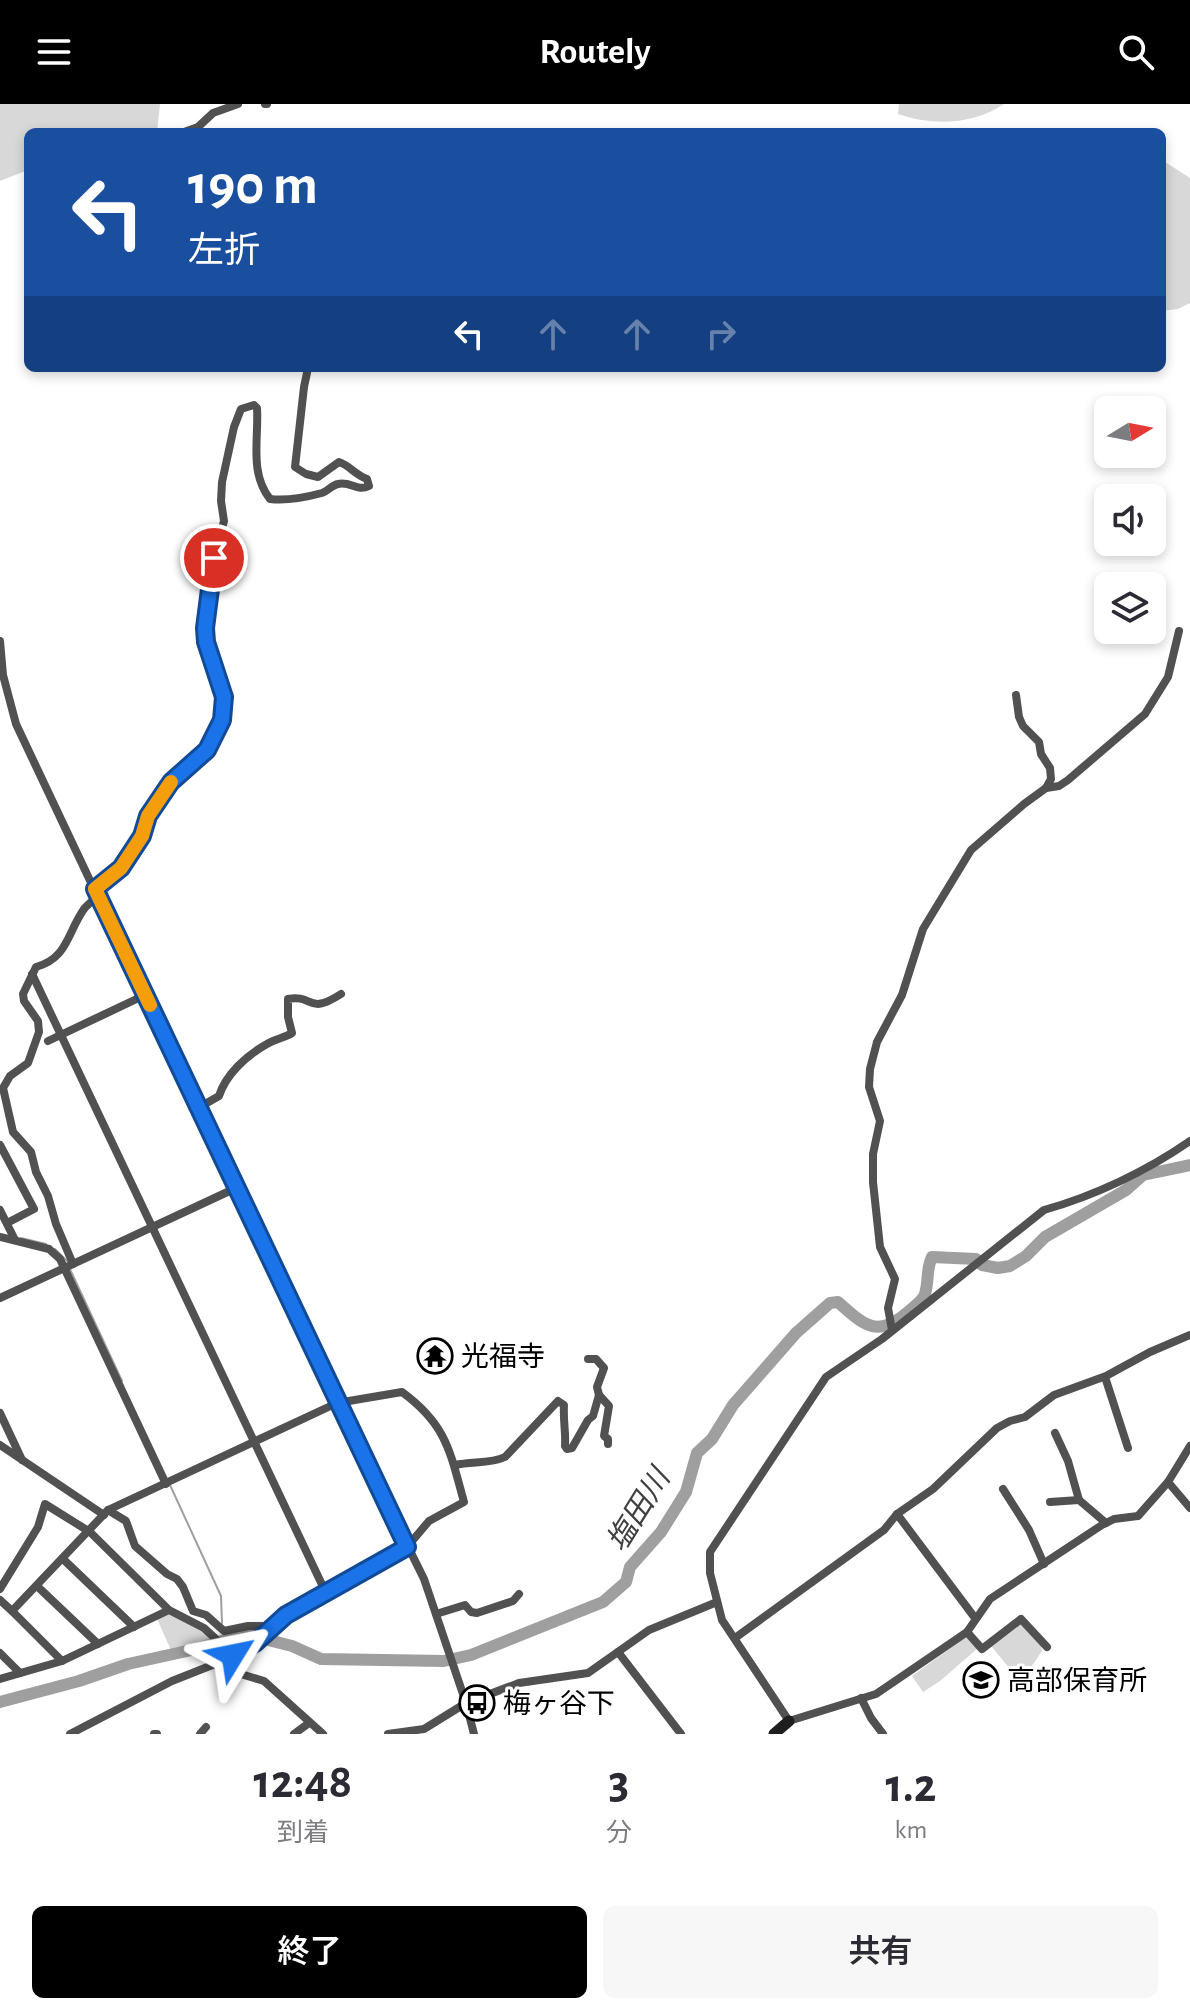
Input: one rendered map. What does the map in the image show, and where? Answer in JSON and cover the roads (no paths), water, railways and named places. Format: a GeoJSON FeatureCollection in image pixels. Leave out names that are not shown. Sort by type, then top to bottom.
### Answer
{"type":"FeatureCollection","features":[{"type":"Feature","properties":{"kind":"street"},"geometry":{"type":"LineString","coordinates":[[195,128],[213,113],[238,104]]}},
{"type":"Feature","properties":{"kind":"street"},"geometry":{"type":"LineString","coordinates":[[166,1484],[69,1266],[31,1152],[13,1132],[3,1092],[10,1076],[28,1063],[39,1032],[34,1012],[24,1001],[23,994],[36,967],[49,963],[61,952],[84,909],[121,868],[142,836],[148,816],[171,782],[207,750],[222,720],[224,697],[206,642],[205,628],[214,558],[224,521],[222,482],[241,409],[254,405],[257,408],[254,422],[259,477],[270,499],[324,492],[336,484],[357,488],[369,486],[367,479],[352,472],[347,464],[339,462],[318,477],[295,467],[307,372]]}},
{"type":"Feature","properties":{"kind":"street"},"geometry":{"type":"LineString","coordinates":[[1046,788],[1059,786],[1068,780],[1145,714],[1168,677],[1179,631]]}},
{"type":"Feature","properties":{"kind":"street"},"geometry":{"type":"LineString","coordinates":[[0,641],[3,675],[16,724],[337,1403],[424,1579],[474,1734]]}},
{"type":"Feature","properties":{"kind":"street"},"geometry":{"type":"LineString","coordinates":[[892,1330],[888,1308],[895,1279],[880,1247],[873,1154],[880,1121],[869,1087],[870,1069],[877,1042],[898,1006],[923,929],[971,850],[1046,788],[1051,779],[1050,768],[1041,754],[1039,742],[1023,726],[1019,717],[1016,695]]}},
{"type":"Feature","properties":{"kind":"street"},"geometry":{"type":"LineString","coordinates":[[32,974],[326,1593]]}},
{"type":"Feature","properties":{"kind":"street"},"geometry":{"type":"LineString","coordinates":[[198,1108],[219,1096],[223,1082],[245,1059],[292,1033],[288,999],[295,997],[317,1006],[325,1005],[341,994]]}},
{"type":"Feature","properties":{"kind":"street"},"geometry":{"type":"LineString","coordinates":[[48,1041],[145,995]]}},
{"type":"Feature","properties":{"kind":"street"},"geometry":{"type":"LineString","coordinates":[[789,1721],[722,1620],[710,1573],[710,1552],[826,1377],[892,1330],[1044,1210],[1121,1180],[1190,1141]]}},
{"type":"Feature","properties":{"kind":"street"},"geometry":{"type":"LineString","coordinates":[[0,1145],[34,1209],[6,1226]]}},
{"type":"Feature","properties":{"kind":"street"},"geometry":{"type":"LineString","coordinates":[[0,1298],[236,1188]]}},
{"type":"Feature","properties":{"kind":"street"},"geometry":{"type":"LineString","coordinates":[[0,1210],[15,1240]]}},
{"type":"Feature","properties":{"kind":"street"},"geometry":{"type":"LineString","coordinates":[[0,1237],[49,1249],[69,1266]]}},
{"type":"Feature","properties":{"kind":"street"},"geometry":{"type":"LineString","coordinates":[[735,1638],[884,1530],[897,1514],[933,1489],[997,1428],[1025,1417],[1054,1395],[1105,1377],[1150,1352],[1190,1335]]}},
{"type":"Feature","properties":{"kind":"street"},"geometry":{"type":"LineString","coordinates":[[588,1359],[596,1359],[604,1368],[597,1387],[599,1395],[609,1406],[604,1427],[608,1444]]}},
{"type":"Feature","properties":{"kind":"street"},"geometry":{"type":"LineString","coordinates":[[1105,1377],[1128,1448]]}},
{"type":"Feature","properties":{"kind":"street"},"geometry":{"type":"LineString","coordinates":[[12,1611],[106,1513],[337,1403],[402,1392],[422,1406],[455,1465],[464,1502],[429,1521],[407,1547],[286,1615],[255,1643],[220,1662],[172,1681],[70,1734]]}},
{"type":"Feature","properties":{"kind":"street"},"geometry":{"type":"LineString","coordinates":[[455,1465],[497,1461],[505,1457],[558,1401],[564,1405],[565,1446],[572,1448],[593,1416],[599,1395]]}},
{"type":"Feature","properties":{"kind":"street"},"geometry":{"type":"LineString","coordinates":[[0,1413],[22,1460]]}},
{"type":"Feature","properties":{"kind":"street"},"geometry":{"type":"LineString","coordinates":[[1055,1433],[1068,1461],[1079,1500],[1106,1523]]}},
{"type":"Feature","properties":{"kind":"street"},"geometry":{"type":"LineString","coordinates":[[0,1445],[106,1513],[126,1521],[135,1546],[177,1579],[193,1611],[206,1615],[224,1631],[248,1626],[269,1628]]}},
{"type":"Feature","properties":{"kind":"street"},"geometry":{"type":"LineString","coordinates":[[774,1734],[789,1721],[876,1694],[967,1632],[990,1599],[1106,1523],[1138,1516],[1168,1482],[1190,1446]]}},
{"type":"Feature","properties":{"kind":"street"},"geometry":{"type":"LineString","coordinates":[[1168,1482],[1190,1508]]}},
{"type":"Feature","properties":{"kind":"street"},"geometry":{"type":"LineString","coordinates":[[1003,1489],[1029,1530],[1044,1564]]}},
{"type":"Feature","properties":{"kind":"street"},"geometry":{"type":"LineString","coordinates":[[1050,1502],[1079,1500]]}},
{"type":"Feature","properties":{"kind":"street"},"geometry":{"type":"LineString","coordinates":[[0,1589],[38,1527],[45,1504],[90,1532],[169,1610],[204,1628],[233,1655]]}},
{"type":"Feature","properties":{"kind":"street"},"geometry":{"type":"LineString","coordinates":[[897,1514],[975,1618]]}},
{"type":"Feature","properties":{"kind":"street"},"geometry":{"type":"LineString","coordinates":[[63,1559],[134,1627]]}},
{"type":"Feature","properties":{"kind":"street"},"geometry":{"type":"LineString","coordinates":[[37,1586],[98,1644]]}},
{"type":"Feature","properties":{"kind":"street"},"geometry":{"type":"LineString","coordinates":[[436,1614],[465,1605],[471,1612],[477,1613],[513,1601],[519,1594]]}},
{"type":"Feature","properties":{"kind":"street"},"geometry":{"type":"LineString","coordinates":[[0,1600],[62,1661]]}},
{"type":"Feature","properties":{"kind":"street"},"geometry":{"type":"LineString","coordinates":[[388,1734],[424,1729],[466,1703],[519,1683],[588,1673],[649,1630],[717,1602]]}},
{"type":"Feature","properties":{"kind":"street"},"geometry":{"type":"LineString","coordinates":[[0,1679],[62,1661],[169,1610]]}},
{"type":"Feature","properties":{"kind":"street"},"geometry":{"type":"LineString","coordinates":[[967,1632],[982,1649],[1021,1619],[1047,1647]]}},
{"type":"Feature","properties":{"kind":"street"},"geometry":{"type":"LineString","coordinates":[[618,1652],[681,1734]]}},
{"type":"Feature","properties":{"kind":"street"},"geometry":{"type":"LineString","coordinates":[[0,1653],[20,1673]]}},
{"type":"Feature","properties":{"kind":"street"},"geometry":{"type":"LineString","coordinates":[[220,1662],[231,1671],[264,1681],[323,1734]]}},
{"type":"Feature","properties":{"kind":"street"},"geometry":{"type":"LineString","coordinates":[[861,1698],[883,1734]]}},
{"type":"Feature","properties":{"kind":"street"},"geometry":{"type":"LineString","coordinates":[[294,1734],[309,1723]]}},
{"type":"Feature","properties":{"kind":"waterway","name":"塩田川"},"geometry":{"type":"LineString","coordinates":[[0,1702],[245,1634],[292,1646],[321,1659],[444,1661],[471,1655],[603,1602],[626,1582],[630,1567],[661,1532],[686,1492],[697,1453],[712,1439],[733,1405],[796,1333],[830,1303],[838,1302],[871,1326],[888,1325],[924,1297],[932,1257],[976,1259],[982,1265],[998,1268],[1010,1266],[1026,1256],[1045,1237],[1126,1190],[1143,1175],[1190,1165]]}},
{"type":"Feature","properties":{"kind":"waterway"},"geometry":{"type":"LineString","coordinates":[[21,1238],[46,1244]]}},
{"type":"Feature","properties":{"kind":"waterway"},"geometry":{"type":"LineString","coordinates":[[55,1249],[67,1261]]}},
{"type":"Feature","properties":{"kind":"waterway"},"geometry":{"type":"LineString","coordinates":[[69,1267],[122,1381]]}},
{"type":"Feature","properties":{"kind":"waterway"},"geometry":{"type":"LineString","coordinates":[[170,1485],[221,1596],[222,1623]]}},
{"type":"Feature","properties":{"kind":"place","name":"光福寺"},"geometry":{"type":"Point","coordinates":[435,1356]}},
{"type":"Feature","properties":{"kind":"place","name":"高部保育所"},"geometry":{"type":"Point","coordinates":[981,1680]}},
{"type":"Feature","properties":{"kind":"place","name":"梅ヶ谷下"},"geometry":{"type":"Point","coordinates":[477,1703]}}]}
